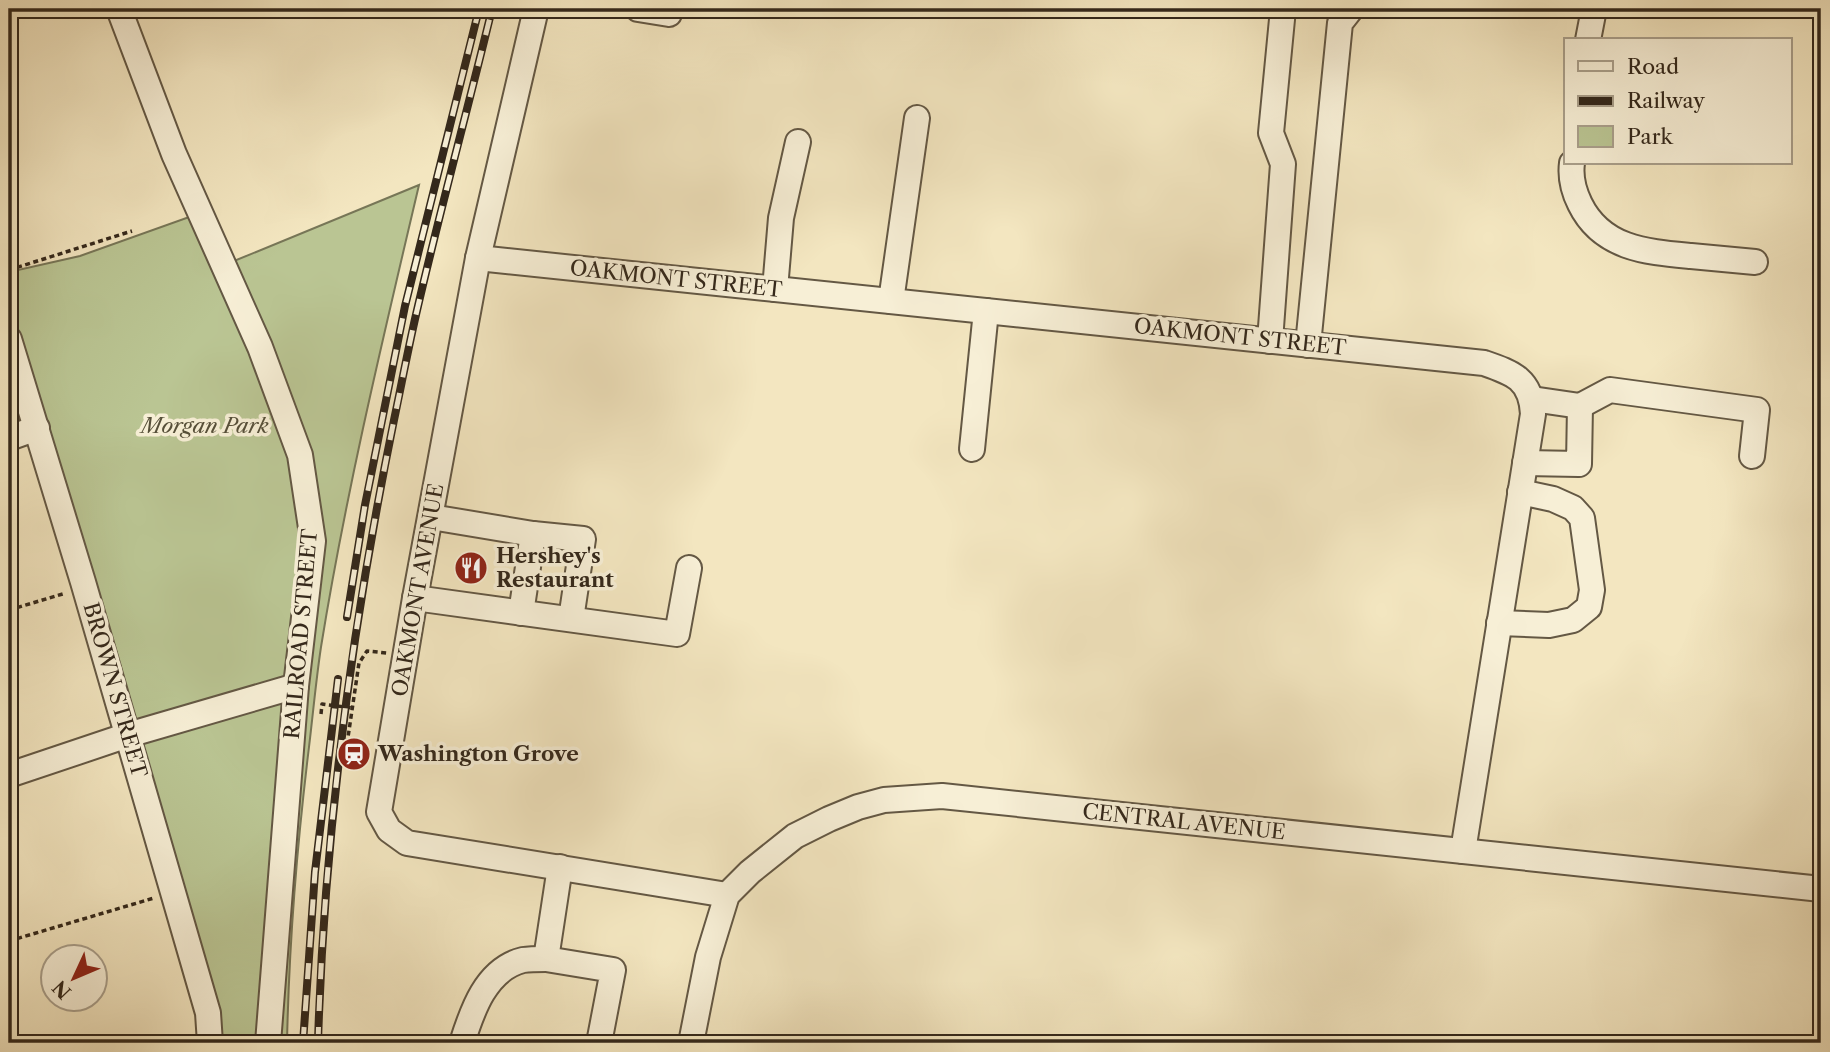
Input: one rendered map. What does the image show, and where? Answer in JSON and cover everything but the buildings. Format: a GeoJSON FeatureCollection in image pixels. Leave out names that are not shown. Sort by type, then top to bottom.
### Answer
{"type":"FeatureCollection","features":[{"type":"Feature","properties":{"kind":"street","name":"RAILROAD STREET"},"geometry":{"type":"LineString","coordinates":[[119,9],[174,154],[260,347],[300,455],[313,541],[296,686],[268,1043]]}},
{"type":"Feature","properties":{"kind":"street","name":"OAKMONT AVENUE"},"geometry":{"type":"LineString","coordinates":[[536,9],[478,258],[415,598],[379,812],[389,830],[407,844],[727,895]]}},
{"type":"Feature","properties":{"kind":"street"},"geometry":{"type":"LineString","coordinates":[[638,9],[669,14],[670,9]]}},
{"type":"Feature","properties":{"kind":"street"},"geometry":{"type":"LineString","coordinates":[[1270,341],[1283,164],[1271,133],[1283,9]]}},
{"type":"Feature","properties":{"kind":"street"},"geometry":{"type":"LineString","coordinates":[[1308,345],[1340,23],[1351,9]]}},
{"type":"Feature","properties":{"kind":"street"},"geometry":{"type":"LineString","coordinates":[[1588,38],[1594,9]]}},
{"type":"Feature","properties":{"kind":"street"},"geometry":{"type":"LineString","coordinates":[[891,302],[917,118]]}},
{"type":"Feature","properties":{"kind":"street"},"geometry":{"type":"LineString","coordinates":[[775,289],[781,218],[798,142]]}},
{"type":"Feature","properties":{"kind":"street"},"geometry":{"type":"LineString","coordinates":[[1572,164],[1575,194],[1583,210],[1593,224],[1626,246],[1648,252],[1755,262]]}},
{"type":"Feature","properties":{"kind":"street","name":"OAKMONT STREET"},"geometry":{"type":"LineString","coordinates":[[478,258],[1484,363],[1511,372],[1524,383],[1532,399]]}},
{"type":"Feature","properties":{"kind":"street"},"geometry":{"type":"LineString","coordinates":[[972,449],[986,311]]}},
{"type":"Feature","properties":{"kind":"street","name":"BROWN STREET"},"geometry":{"type":"LineString","coordinates":[[9,339],[85,588],[208,1013],[210,1043]]}},
{"type":"Feature","properties":{"kind":"street"},"geometry":{"type":"LineString","coordinates":[[1463,851],[1533,414],[1532,399],[1580,406],[1610,390],[1757,410],[1752,456]]}},
{"type":"Feature","properties":{"kind":"street"},"geometry":{"type":"LineString","coordinates":[[1525,463],[1579,464],[1580,406]]}},
{"type":"Feature","properties":{"kind":"street"},"geometry":{"type":"LineString","coordinates":[[9,438],[37,428]]}},
{"type":"Feature","properties":{"kind":"street"},"geometry":{"type":"LineString","coordinates":[[1499,623],[1549,625],[1573,620],[1590,607],[1592,590],[1582,518],[1573,508],[1553,499],[1520,492]]}},
{"type":"Feature","properties":{"kind":"street"},"geometry":{"type":"LineString","coordinates":[[431,517],[533,534],[583,539],[570,619]]}},
{"type":"Feature","properties":{"kind":"street"},"geometry":{"type":"LineString","coordinates":[[521,612],[533,534]]}},
{"type":"Feature","properties":{"kind":"street"},"geometry":{"type":"LineString","coordinates":[[415,598],[677,634],[689,568]]}},
{"type":"Feature","properties":{"kind":"street"},"geometry":{"type":"LineString","coordinates":[[9,775],[128,735],[296,686]]}},
{"type":"Feature","properties":{"kind":"street","name":"CENTRAL AVENUE"},"geometry":{"type":"LineString","coordinates":[[694,1042],[708,957],[727,895],[750,872],[795,836],[829,818],[884,800],[942,796],[1821,889]]}},
{"type":"Feature","properties":{"kind":"street"},"geometry":{"type":"LineString","coordinates":[[546,959],[560,867]]}},
{"type":"Feature","properties":{"kind":"street"},"geometry":{"type":"LineString","coordinates":[[462,1043],[473,1008],[488,985],[503,971],[522,961],[546,959],[612,970],[600,1043]]}},
{"type":"Feature","properties":{"kind":"path"},"geometry":{"type":"LineString","coordinates":[[9,271],[132,231]]}},
{"type":"Feature","properties":{"kind":"path"},"geometry":{"type":"LineString","coordinates":[[9,611],[85,588]]}},
{"type":"Feature","properties":{"kind":"path"},"geometry":{"type":"LineString","coordinates":[[347,744],[359,663],[367,650]]}},
{"type":"Feature","properties":{"kind":"path"},"geometry":{"type":"LineString","coordinates":[[321,715],[322,704],[353,708]]}},
{"type":"Feature","properties":{"kind":"path"},"geometry":{"type":"LineString","coordinates":[[9,941],[173,892]]}},
{"type":"Feature","properties":{"kind":"green space","name":"Morgan Park"},"geometry":{"type":"Polygon","coordinates":[[[419,185],[354,473],[321,647],[297,858],[287,1043],[219,1043],[135,740],[9,319],[9,272],[80,256],[192,216],[217,268],[419,185]]]}},
{"type":"Feature","properties":{"kind":"railway"},"geometry":{"type":"LineString","coordinates":[[347,617],[365,505],[405,306],[479,9]]}},
{"type":"Feature","properties":{"kind":"railway"},"geometry":{"type":"LineString","coordinates":[[318,1043],[326,886],[342,730],[365,575],[415,320],[492,9]]}},
{"type":"Feature","properties":{"kind":"railway"},"geometry":{"type":"LineString","coordinates":[[303,1043],[315,872],[338,679]]}},
{"type":"Feature","properties":{"kind":"place","name":"Hershey's Restaurant"},"geometry":{"type":"Point","coordinates":[471,568]}},
{"type":"Feature","properties":{"kind":"place","name":"Washington Grove"},"geometry":{"type":"Point","coordinates":[354,754]}}]}
